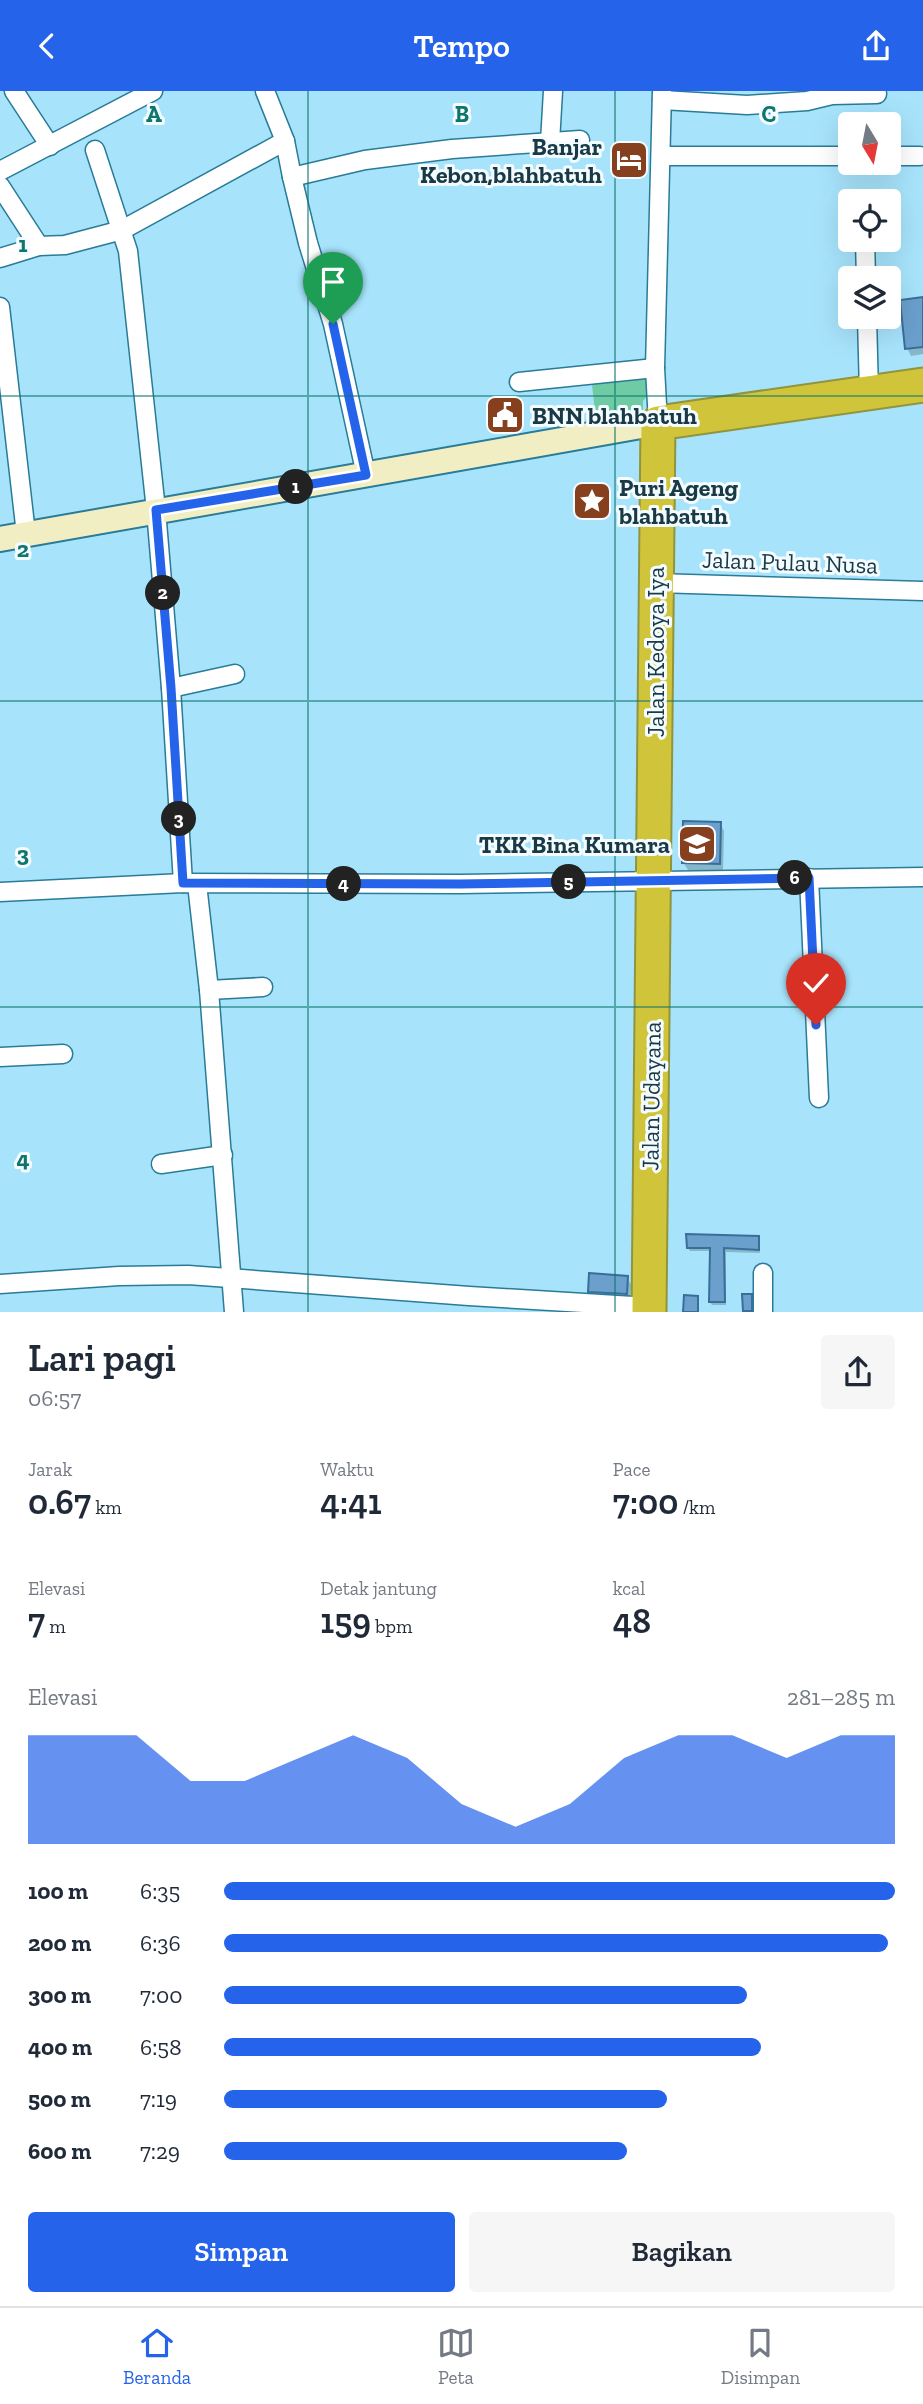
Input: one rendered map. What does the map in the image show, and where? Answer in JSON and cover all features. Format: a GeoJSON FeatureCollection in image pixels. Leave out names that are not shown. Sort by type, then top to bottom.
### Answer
{"type":"FeatureCollection","features":[{"type":"Feature","properties":{"kind":"highway"},"geometry":{"type":"LineString","coordinates":[[657,423],[923,385]]}},
{"type":"Feature","properties":{"kind":"highway","name":"Jalan Kedoya Iya"},"geometry":{"type":"LineString","coordinates":[[654,880],[657,423]]}},
{"type":"Feature","properties":{"kind":"highway","name":"Jalan Udayana"},"geometry":{"type":"LineString","coordinates":[[649,1309],[654,880]]}},
{"type":"Feature","properties":{"kind":"main road"},"geometry":{"type":"LineString","coordinates":[[0,539],[657,423]]}},
{"type":"Feature","properties":{"kind":"street"},"geometry":{"type":"LineString","coordinates":[[14,91],[50,146]]}},
{"type":"Feature","properties":{"kind":"street"},"geometry":{"type":"LineString","coordinates":[[0,171],[153,91]]}},
{"type":"Feature","properties":{"kind":"street"},"geometry":{"type":"LineString","coordinates":[[265,91],[285,141],[311,253],[333,324],[366,475]]}},
{"type":"Feature","properties":{"kind":"street"},"geometry":{"type":"LineString","coordinates":[[550,142],[553,91]]}},
{"type":"Feature","properties":{"kind":"street"},"geometry":{"type":"LineString","coordinates":[[657,423],[655,367],[662,96],[747,105],[807,101],[832,95],[877,94]]}},
{"type":"Feature","properties":{"kind":"street"},"geometry":{"type":"LineString","coordinates":[[292,177],[365,160],[452,149],[580,140]]}},
{"type":"Feature","properties":{"kind":"street"},"geometry":{"type":"LineString","coordinates":[[0,258],[38,246],[65,245],[124,236],[285,141]]}},
{"type":"Feature","properties":{"kind":"street"},"geometry":{"type":"LineString","coordinates":[[95,150],[124,236],[156,510],[190,883],[209,990],[234,1312]]}},
{"type":"Feature","properties":{"kind":"street"},"geometry":{"type":"LineString","coordinates":[[661,156],[838,156]]}},
{"type":"Feature","properties":{"kind":"street"},"geometry":{"type":"LineString","coordinates":[[901,156],[920,156]]}},
{"type":"Feature","properties":{"kind":"street"},"geometry":{"type":"LineString","coordinates":[[0,185],[38,246]]}},
{"type":"Feature","properties":{"kind":"street"},"geometry":{"type":"LineString","coordinates":[[0,307],[26,534]]}},
{"type":"Feature","properties":{"kind":"street"},"geometry":{"type":"LineString","coordinates":[[867,329],[869,393]]}},
{"type":"Feature","properties":{"kind":"street"},"geometry":{"type":"LineString","coordinates":[[519,382],[655,367]]}},
{"type":"Feature","properties":{"kind":"street","name":"Jalan Pulau Nusa"},"geometry":{"type":"LineString","coordinates":[[656,583],[923,591]]}},
{"type":"Feature","properties":{"kind":"street"},"geometry":{"type":"LineString","coordinates":[[171,688],[235,674]]}},
{"type":"Feature","properties":{"kind":"street"},"geometry":{"type":"LineString","coordinates":[[0,892],[190,883],[460,884],[923,877]]}},
{"type":"Feature","properties":{"kind":"street"},"geometry":{"type":"LineString","coordinates":[[809,878],[819,1098]]}},
{"type":"Feature","properties":{"kind":"street"},"geometry":{"type":"LineString","coordinates":[[209,990],[263,987]]}},
{"type":"Feature","properties":{"kind":"street"},"geometry":{"type":"LineString","coordinates":[[0,1057],[63,1055]]}},
{"type":"Feature","properties":{"kind":"street"},"geometry":{"type":"LineString","coordinates":[[161,1164],[223,1155]]}},
{"type":"Feature","properties":{"kind":"street"},"geometry":{"type":"LineString","coordinates":[[763,1312],[764,1273]]}},
{"type":"Feature","properties":{"kind":"street"},"geometry":{"type":"LineString","coordinates":[[0,1284],[119,1276],[188,1275],[649,1309]]}},
{"type":"Feature","properties":{"kind":"green space"},"geometry":{"type":"Polygon","coordinates":[[[646,370],[646,379],[651,379],[651,386],[646,387],[643,413],[630,423],[597,429],[591,376],[646,370]]]}},
{"type":"Feature","properties":{"kind":"building"},"geometry":{"type":"Polygon","coordinates":[[[923,297],[923,347],[905,349],[901,300],[923,297]]]}},
{"type":"Feature","properties":{"kind":"building"},"geometry":{"type":"Polygon","coordinates":[[[683,821],[721,822],[720,864],[682,863],[683,821]]]}},
{"type":"Feature","properties":{"kind":"building"},"geometry":{"type":"Polygon","coordinates":[[[686,1234],[759,1236],[759,1250],[724,1248],[725,1302],[709,1302],[710,1248],[687,1248],[686,1234]]]}},
{"type":"Feature","properties":{"kind":"building"},"geometry":{"type":"Polygon","coordinates":[[[589,1273],[628,1276],[627,1294],[588,1292],[589,1273]]]}},
{"type":"Feature","properties":{"kind":"building"},"geometry":{"type":"Polygon","coordinates":[[[742,1294],[752,1294],[752,1311],[743,1311],[742,1294]]]}},
{"type":"Feature","properties":{"kind":"building"},"geometry":{"type":"Polygon","coordinates":[[[684,1295],[698,1296],[698,1312],[683,1312],[684,1295]]]}},
{"type":"Feature","properties":{"kind":"place","name":"Banjar Kebon,blahbatuh"},"geometry":{"type":"Point","coordinates":[629,160]}},
{"type":"Feature","properties":{"kind":"place","name":"BNN blahbatuh"},"geometry":{"type":"Point","coordinates":[505,415]}},
{"type":"Feature","properties":{"kind":"place","name":"Puri Ageng blahbatuh"},"geometry":{"type":"Point","coordinates":[592,501]}},
{"type":"Feature","properties":{"kind":"place","name":"TKK Bina Kumara"},"geometry":{"type":"Point","coordinates":[697,844]}},
{"type":"Feature","properties":{"kind":"route"},"geometry":{"type":"LineString","coordinates":[[333,324],[366,475],[156,510],[171,688],[183,883],[460,884],[809,878],[816,1025]]}}]}
